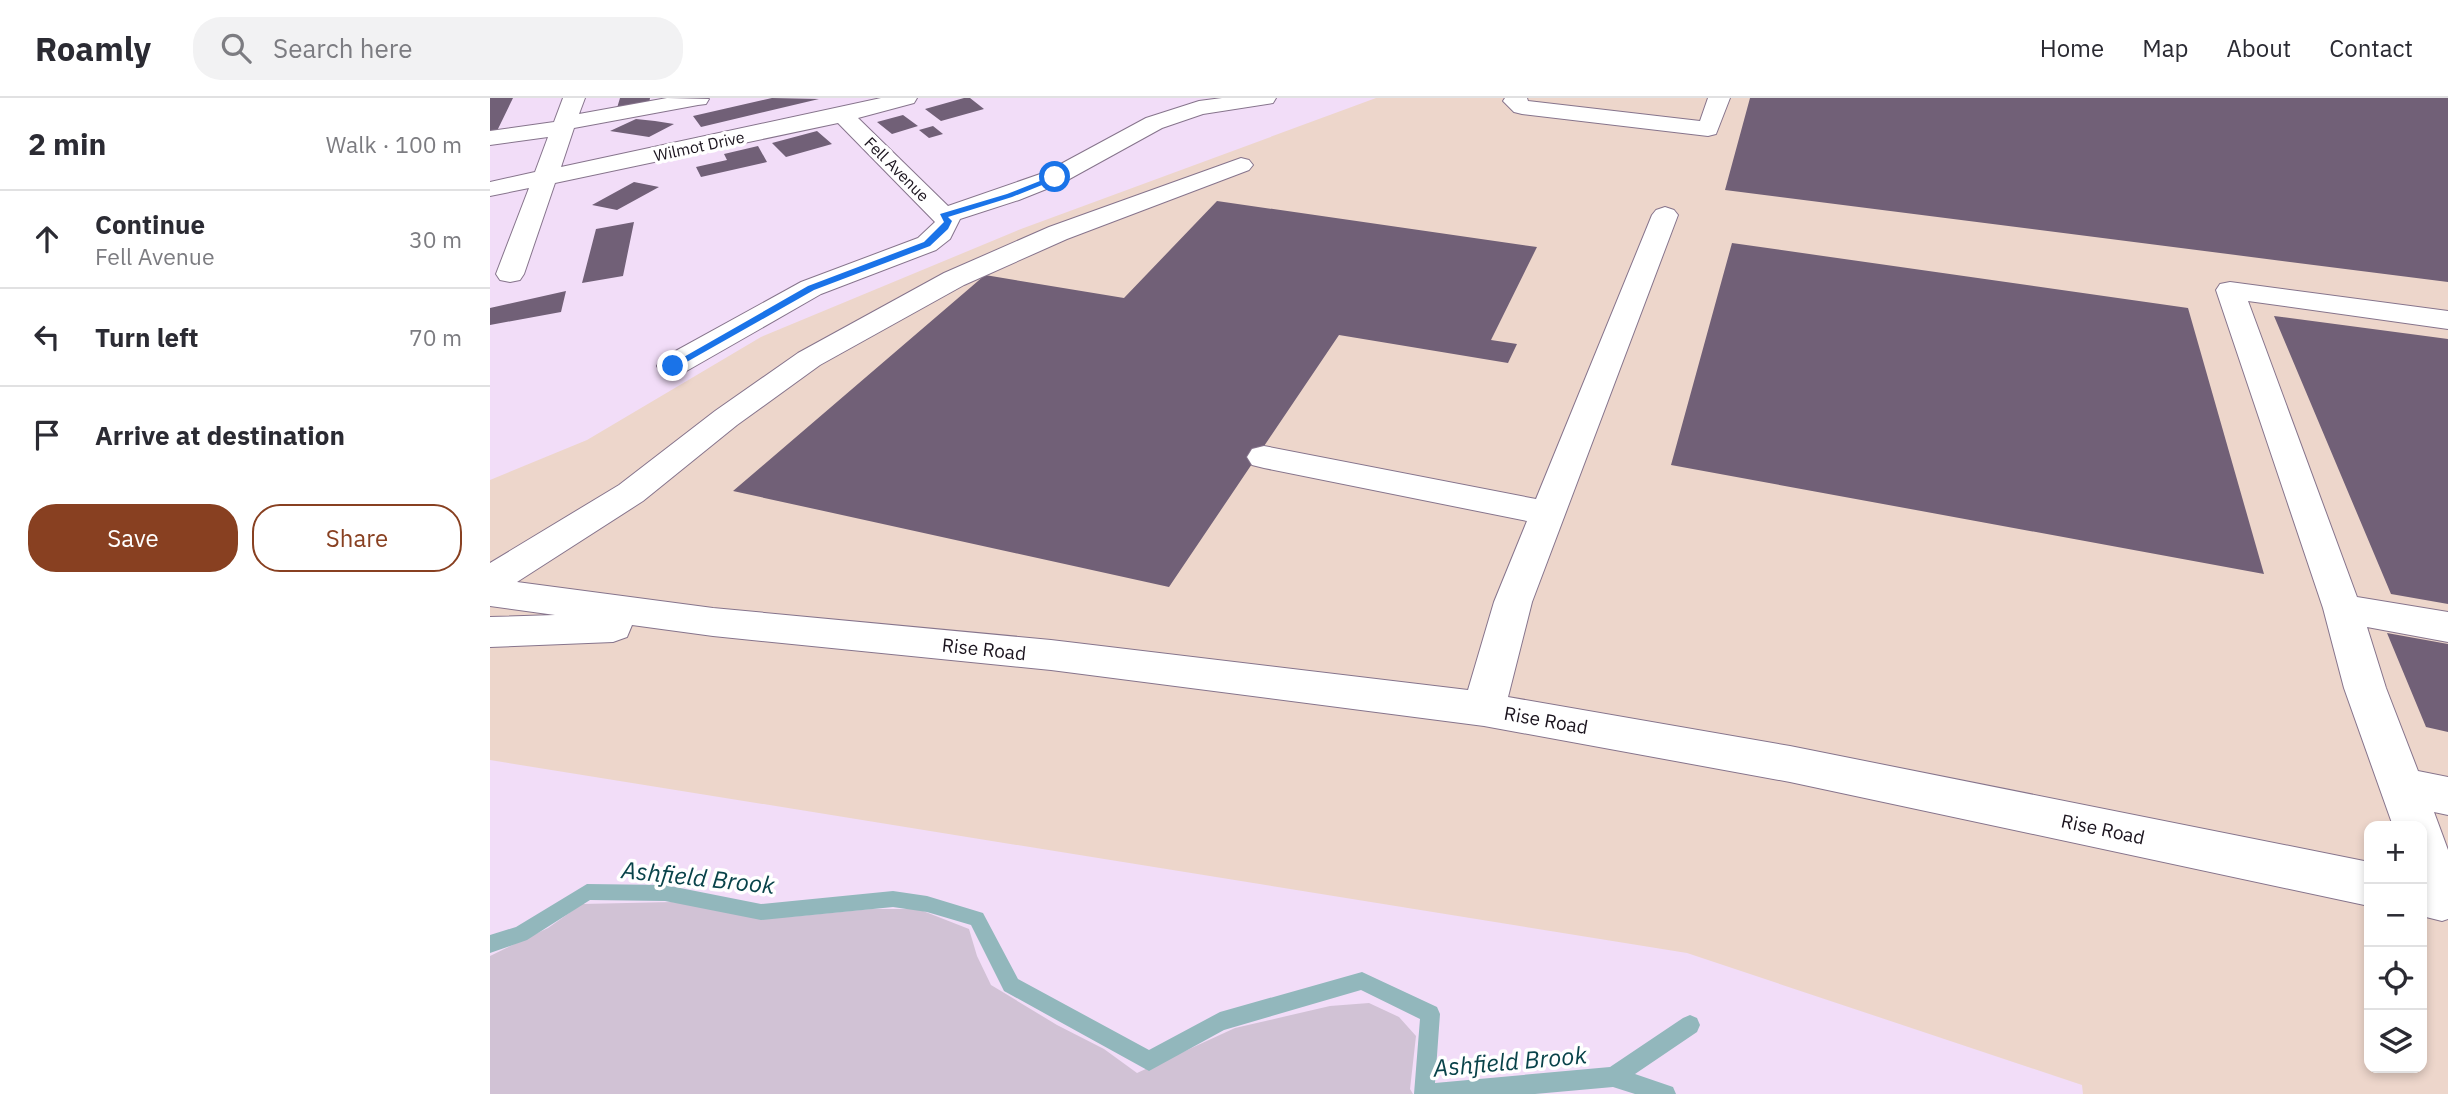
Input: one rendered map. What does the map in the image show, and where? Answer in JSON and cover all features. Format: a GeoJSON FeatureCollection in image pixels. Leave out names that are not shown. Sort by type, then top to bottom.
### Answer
{"type":"FeatureCollection","features":[{"type":"Feature","properties":{"kind":"street"},"geometry":{"type":"LineString","coordinates":[[510,274],[574,98]]}},
{"type":"Feature","properties":{"kind":"street","name":"Wilmot Drive"},"geometry":{"type":"LineString","coordinates":[[490,189],[843,115],[906,98]]}},
{"type":"Feature","properties":{"kind":"street","name":"Fell Avenue"},"geometry":{"type":"LineString","coordinates":[[843,115],[943,216],[1010,195],[1055,177],[1154,123],[1199,108],[1265,98]]}},
{"type":"Feature","properties":{"kind":"street"},"geometry":{"type":"LineString","coordinates":[[1516,98],[1514,101],[1522,107],[1708,129],[1719,98]]}},
{"type":"Feature","properties":{"kind":"street"},"geometry":{"type":"LineString","coordinates":[[490,138],[698,99]]}},
{"type":"Feature","properties":{"kind":"street"},"geometry":{"type":"LineString","coordinates":[[490,581],[631,493],[726,418],[809,359],[965,274],[1058,233],[1241,165]]}},
{"type":"Feature","properties":{"kind":"street"},"geometry":{"type":"LineString","coordinates":[[1484,709],[1513,602],[1665,215]]}},
{"type":"Feature","properties":{"kind":"street"},"geometry":{"type":"LineString","coordinates":[[673,366],[811,288],[927,244],[945,228],[948,221],[943,216]]}},
{"type":"Feature","properties":{"kind":"street"},"geometry":{"type":"LineString","coordinates":[[2448,320],[2230,290],[2342,608],[2365,688],[2408,806],[2448,796]]}},
{"type":"Feature","properties":{"kind":"street"},"geometry":{"type":"LineString","coordinates":[[1264,457],[1548,513]]}},
{"type":"Feature","properties":{"kind":"street","name":"Rise Road"},"geometry":{"type":"LineString","coordinates":[[490,592],[713,622],[1051,655],[1484,709],[1790,764],[2364,883]]}},
{"type":"Feature","properties":{"kind":"street"},"geometry":{"type":"LineString","coordinates":[[2342,608],[2448,627]]}},
{"type":"Feature","properties":{"kind":"street","name":"Rise Road"},"geometry":{"type":"LineString","coordinates":[[490,632],[713,622]]}},
{"type":"Feature","properties":{"kind":"street"},"geometry":{"type":"LineString","coordinates":[[2427,862],[2437,899]]}},
{"type":"Feature","properties":{"kind":"shaded area"},"geometry":{"type":"Polygon","coordinates":[[[1376,98],[2448,98],[2448,1094],[2083,1094],[2082,1085],[1687,953],[490,760],[490,480],[587,440],[761,337],[1021,229],[1376,98]]]}},
{"type":"Feature","properties":{"kind":"shaded area"},"geometry":{"type":"Polygon","coordinates":[[[672,902],[789,917],[871,909],[918,909],[969,929],[977,956],[991,985],[1057,1025],[1104,1049],[1137,1073],[1235,1028],[1330,1006],[1369,1003],[1399,1017],[1416,1036],[1410,1089],[1413,1094],[490,1094],[490,956],[548,928],[582,904],[672,902]]]}},
{"type":"Feature","properties":{"kind":"building"},"geometry":{"type":"Polygon","coordinates":[[[490,98],[513,98],[497,131],[490,132],[490,98]]]}},
{"type":"Feature","properties":{"kind":"building"},"geometry":{"type":"Polygon","coordinates":[[[620,98],[650,98],[649,104],[617,108],[620,98]]]}},
{"type":"Feature","properties":{"kind":"building"},"geometry":{"type":"Polygon","coordinates":[[[772,98],[819,99],[701,127],[693,116],[772,98]]]}},
{"type":"Feature","properties":{"kind":"building"},"geometry":{"type":"Polygon","coordinates":[[[970,98],[984,109],[941,121],[925,109],[970,98]]]}},
{"type":"Feature","properties":{"kind":"building"},"geometry":{"type":"Polygon","coordinates":[[[1750,98],[2448,98],[2448,282],[1725,190],[1750,98]]]}},
{"type":"Feature","properties":{"kind":"building"},"geometry":{"type":"Polygon","coordinates":[[[903,115],[918,126],[892,134],[877,122],[903,115]]]}},
{"type":"Feature","properties":{"kind":"building"},"geometry":{"type":"Polygon","coordinates":[[[636,119],[674,124],[649,137],[610,131],[636,119]]]}},
{"type":"Feature","properties":{"kind":"building"},"geometry":{"type":"Polygon","coordinates":[[[933,126],[943,134],[929,138],[919,130],[933,126]]]}},
{"type":"Feature","properties":{"kind":"building"},"geometry":{"type":"Polygon","coordinates":[[[817,131],[832,144],[786,157],[772,143],[817,131]]]}},
{"type":"Feature","properties":{"kind":"building"},"geometry":{"type":"Polygon","coordinates":[[[758,146],[767,162],[701,177],[696,167],[727,160],[724,154],[758,146]]]}},
{"type":"Feature","properties":{"kind":"building"},"geometry":{"type":"Polygon","coordinates":[[[634,182],[659,187],[617,210],[592,205],[634,182]]]}},
{"type":"Feature","properties":{"kind":"building"},"geometry":{"type":"Polygon","coordinates":[[[1217,201],[1537,247],[1491,340],[1517,344],[1508,363],[1339,335],[1169,587],[733,491],[985,275],[1124,298],[1217,201]]]}},
{"type":"Feature","properties":{"kind":"building"},"geometry":{"type":"Polygon","coordinates":[[[634,222],[623,276],[582,283],[596,229],[634,222]]]}},
{"type":"Feature","properties":{"kind":"building"},"geometry":{"type":"Polygon","coordinates":[[[1732,243],[2188,308],[2264,574],[1671,465],[1732,243]]]}},
{"type":"Feature","properties":{"kind":"building"},"geometry":{"type":"Polygon","coordinates":[[[566,291],[561,312],[490,325],[490,308],[566,291]]]}},
{"type":"Feature","properties":{"kind":"building"},"geometry":{"type":"Polygon","coordinates":[[[2274,316],[2448,339],[2448,604],[2391,594],[2274,316]]]}},
{"type":"Feature","properties":{"kind":"building"},"geometry":{"type":"Polygon","coordinates":[[[2387,633],[2448,644],[2448,732],[2426,727],[2387,633]]]}},
{"type":"Feature","properties":{"kind":"waterway","name":"Ashfield Brook"},"geometry":{"type":"LineString","coordinates":[[490,944],[521,934],[587,892],[665,893],[761,912],[893,899],[927,904],[977,919],[1011,985],[1149,1061],[1220,1022],[1362,981],[1430,1014],[1424,1094],[1613,1077]]}},
{"type":"Feature","properties":{"kind":"waterway"},"geometry":{"type":"LineString","coordinates":[[1613,1077],[1690,1025]]}},
{"type":"Feature","properties":{"kind":"waterway","name":"Ashfield Brook"},"geometry":{"type":"LineString","coordinates":[[1613,1077],[1666,1094]]}},
{"type":"Feature","properties":{"kind":"route"},"geometry":{"type":"LineString","coordinates":[[673,366],[811,288],[927,244],[945,228],[948,221],[943,216],[1010,195],[1055,177]]}}]}
